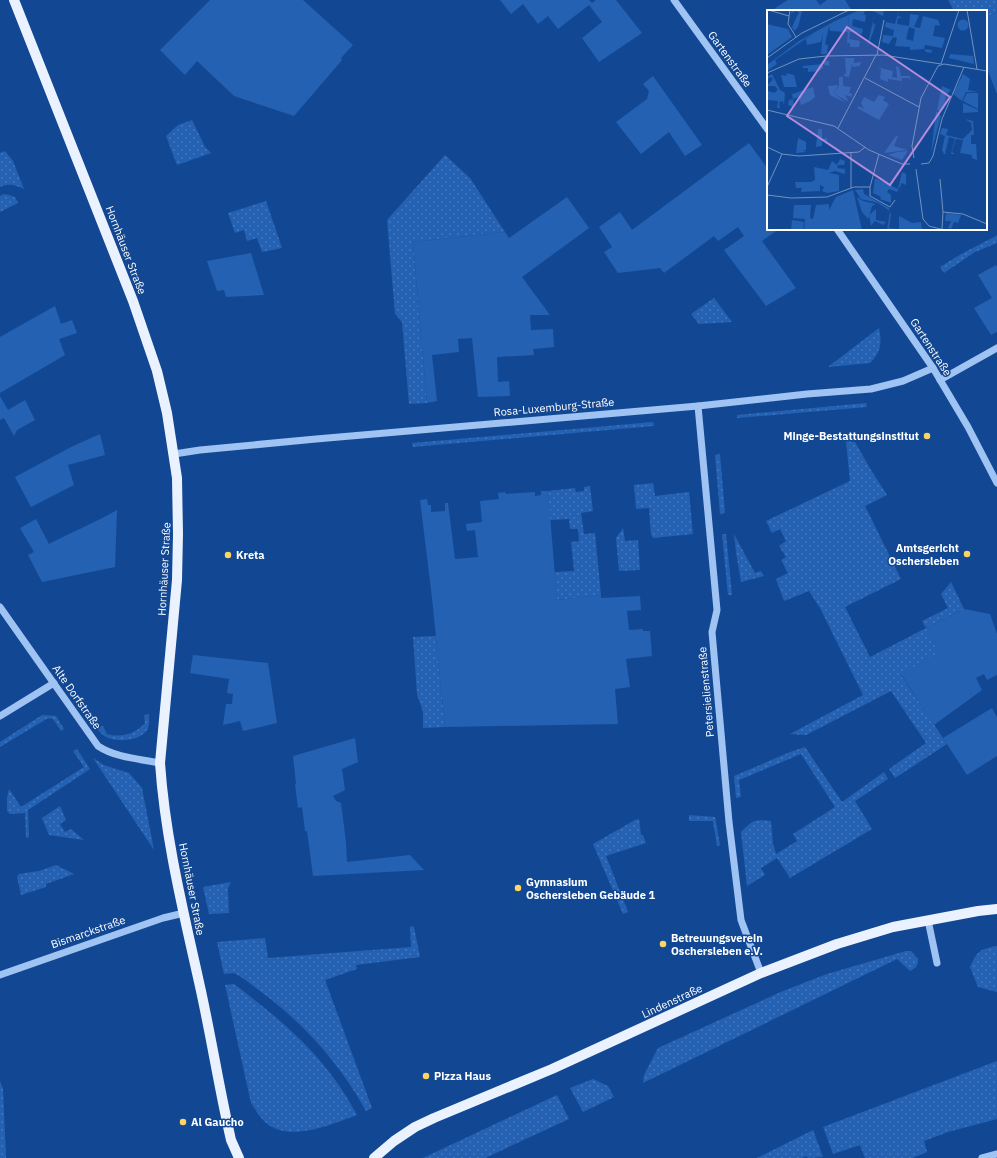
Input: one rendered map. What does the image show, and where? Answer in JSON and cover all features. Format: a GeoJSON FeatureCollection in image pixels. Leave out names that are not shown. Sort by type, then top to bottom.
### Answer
{"type":"FeatureCollection","features":[{"type":"Feature","properties":{"kind":"main road","name":"Hornhäuser Straße"},"geometry":{"type":"LineString","coordinates":[[14,0],[135,308],[157,371],[167,413],[177,478],[177,580],[160,763],[166,812],[184,913],[200,983],[231,1140],[239,1158]]}},
{"type":"Feature","properties":{"kind":"main road","name":"Lindenstraße"},"geometry":{"type":"LineString","coordinates":[[374,1158],[394,1141],[415,1127],[552,1069],[761,973],[837,944],[893,927],[997,909]]}},
{"type":"Feature","properties":{"kind":"street","name":"Gartenstraße"},"geometry":{"type":"LineString","coordinates":[[674,0],[767,129]]}},
{"type":"Feature","properties":{"kind":"street","name":"Gartenstraße"},"geometry":{"type":"LineString","coordinates":[[838,230],[933,368],[968,427],[997,483]]}},
{"type":"Feature","properties":{"kind":"street"},"geometry":{"type":"LineString","coordinates":[[940,380],[997,348]]}},
{"type":"Feature","properties":{"kind":"street","name":"Rosa-Luxemburg-Straße"},"geometry":{"type":"LineString","coordinates":[[174,454],[200,450],[698,406],[807,394],[872,390],[903,382],[933,368]]}},
{"type":"Feature","properties":{"kind":"street","name":"Petersielienstraße"},"geometry":{"type":"LineString","coordinates":[[698,406],[717,610],[712,632],[729,822],[741,920],[761,973]]}},
{"type":"Feature","properties":{"kind":"street","name":"Alte Dorfstraße"},"geometry":{"type":"LineString","coordinates":[[0,607],[98,746],[106,752],[160,763]]}},
{"type":"Feature","properties":{"kind":"street"},"geometry":{"type":"LineString","coordinates":[[0,716],[54,683]]}},
{"type":"Feature","properties":{"kind":"street","name":"Bismarckstraße"},"geometry":{"type":"LineString","coordinates":[[0,975],[163,918],[184,913]]}},
{"type":"Feature","properties":{"kind":"street"},"geometry":{"type":"LineString","coordinates":[[928,920],[937,963]]}},
{"type":"Feature","properties":{"kind":"street"},"geometry":{"type":"LineString","coordinates":[[982,1158],[997,1154]]}},
{"type":"Feature","properties":{"kind":"shaded area"},"geometry":{"type":"Polygon","coordinates":[[[210,0],[303,0],[353,45],[294,116],[234,96],[197,61],[185,75],[160,50],[210,0]]]}},
{"type":"Feature","properties":{"kind":"shaded area"},"geometry":{"type":"Polygon","coordinates":[[[500,0],[589,0],[592,3],[596,0],[616,0],[642,33],[599,62],[582,38],[602,22],[589,5],[558,29],[548,16],[538,24],[523,4],[511,14],[500,0]]]}},
{"type":"Feature","properties":{"kind":"shaded area"},"geometry":{"type":"Polygon","coordinates":[[[788,0],[816,0],[820,5],[827,0],[845,0],[851,10],[776,10],[775,8],[788,0]]]}},
{"type":"Feature","properties":{"kind":"shaded area"},"geometry":{"type":"Polygon","coordinates":[[[948,0],[997,0],[997,12],[987,17],[987,10],[953,10],[948,0]]]}},
{"type":"Feature","properties":{"kind":"shaded area"},"geometry":{"type":"Polygon","coordinates":[[[997,12],[997,94],[987,69],[987,17],[997,12]]]}},
{"type":"Feature","properties":{"kind":"shaded area"},"geometry":{"type":"Polygon","coordinates":[[[653,76],[702,145],[685,156],[669,132],[641,154],[616,122],[647,99],[649,91],[643,84],[653,76]]]}},
{"type":"Feature","properties":{"kind":"shaded area"},"geometry":{"type":"Polygon","coordinates":[[[192,120],[205,147],[211,153],[177,165],[166,136],[178,125],[192,120]]]}},
{"type":"Feature","properties":{"kind":"shaded area"},"geometry":{"type":"Polygon","coordinates":[[[749,143],[767,168],[767,230],[776,231],[762,241],[796,288],[766,306],[724,250],[744,236],[738,227],[718,241],[714,236],[664,273],[660,268],[618,273],[604,252],[612,247],[599,227],[620,212],[632,230],[749,143]]]}},
{"type":"Feature","properties":{"kind":"shaded area"},"geometry":{"type":"Polygon","coordinates":[[[5,151],[13,161],[24,189],[12,185],[0,187],[0,153],[5,151]]]}},
{"type":"Feature","properties":{"kind":"shaded area"},"geometry":{"type":"Polygon","coordinates":[[[445,155],[470,178],[505,232],[413,242],[427,403],[409,404],[402,322],[395,314],[387,220],[445,155]]]}},
{"type":"Feature","properties":{"kind":"shaded area"},"geometry":{"type":"Polygon","coordinates":[[[4,194],[13,196],[18,203],[0,212],[0,196],[4,194]]]}},
{"type":"Feature","properties":{"kind":"shaded area"},"geometry":{"type":"Polygon","coordinates":[[[567,197],[589,228],[522,277],[550,315],[530,315],[531,330],[553,329],[554,347],[533,349],[534,355],[497,357],[498,382],[509,381],[510,396],[478,397],[472,338],[458,339],[459,352],[432,355],[437,401],[427,403],[413,242],[505,232],[509,238],[567,197]]]}},
{"type":"Feature","properties":{"kind":"shaded area"},"geometry":{"type":"Polygon","coordinates":[[[266,201],[282,248],[262,252],[257,238],[247,241],[244,230],[235,233],[228,213],[266,201]]]}},
{"type":"Feature","properties":{"kind":"shaded area"},"geometry":{"type":"Polygon","coordinates":[[[997,235],[997,243],[975,252],[944,273],[940,267],[963,253],[997,235]]]}},
{"type":"Feature","properties":{"kind":"shaded area"},"geometry":{"type":"Polygon","coordinates":[[[251,253],[264,295],[226,297],[224,290],[217,291],[207,261],[251,253]]]}},
{"type":"Feature","properties":{"kind":"shaded area"},"geometry":{"type":"Polygon","coordinates":[[[996,265],[997,332],[991,335],[974,308],[992,298],[978,275],[996,265]]]}},
{"type":"Feature","properties":{"kind":"shaded area"},"geometry":{"type":"Polygon","coordinates":[[[714,298],[732,322],[699,324],[691,314],[714,298]]]}},
{"type":"Feature","properties":{"kind":"shaded area"},"geometry":{"type":"Polygon","coordinates":[[[55,306],[61,324],[72,320],[77,333],[59,339],[65,355],[0,393],[0,337],[55,306]]]}},
{"type":"Feature","properties":{"kind":"shaded area"},"geometry":{"type":"Polygon","coordinates":[[[879,328],[880,347],[874,359],[870,363],[828,367],[879,328]]]}},
{"type":"Feature","properties":{"kind":"shaded area"},"geometry":{"type":"Polygon","coordinates":[[[0,396],[8,410],[25,400],[35,420],[17,430],[14,436],[4,418],[0,420],[0,396]]]}},
{"type":"Feature","properties":{"kind":"shaded area"},"geometry":{"type":"Polygon","coordinates":[[[866,403],[867,407],[737,418],[737,415],[866,403]]]}},
{"type":"Feature","properties":{"kind":"shaded area"},"geometry":{"type":"Polygon","coordinates":[[[653,422],[654,426],[413,447],[412,443],[653,422]]]}},
{"type":"Feature","properties":{"kind":"shaded area"},"geometry":{"type":"Polygon","coordinates":[[[100,434],[105,455],[68,465],[74,485],[31,507],[15,477],[73,446],[100,434]]]}},
{"type":"Feature","properties":{"kind":"shaded area"},"geometry":{"type":"Polygon","coordinates":[[[846,441],[855,442],[887,495],[865,506],[901,579],[845,607],[870,657],[926,628],[939,653],[901,675],[947,744],[895,778],[889,769],[926,743],[891,691],[806,735],[790,734],[863,695],[820,608],[809,591],[784,601],[776,579],[788,573],[781,560],[786,557],[779,546],[786,541],[780,529],[772,533],[766,521],[850,481],[846,441]]]}},
{"type":"Feature","properties":{"kind":"shaded area"},"geometry":{"type":"Polygon","coordinates":[[[720,454],[725,513],[720,514],[715,455],[720,454]]]}},
{"type":"Feature","properties":{"kind":"shaded area"},"geometry":{"type":"Polygon","coordinates":[[[653,483],[655,496],[689,492],[693,534],[653,538],[651,534],[649,508],[636,509],[634,485],[653,483]]]}},
{"type":"Feature","properties":{"kind":"shaded area"},"geometry":{"type":"Polygon","coordinates":[[[590,486],[593,511],[581,513],[584,534],[595,533],[601,595],[557,600],[554,572],[574,571],[571,542],[579,541],[578,529],[570,529],[569,519],[550,520],[548,491],[575,488],[576,492],[584,491],[584,487],[590,486]]]}},
{"type":"Feature","properties":{"kind":"shaded area"},"geometry":{"type":"Polygon","coordinates":[[[541,491],[548,491],[557,600],[601,595],[601,598],[640,596],[641,610],[627,611],[629,630],[643,629],[643,631],[650,631],[652,656],[626,659],[630,687],[615,689],[618,724],[445,727],[420,500],[427,499],[428,505],[431,505],[431,512],[445,511],[445,503],[448,503],[455,559],[478,557],[475,530],[467,531],[466,524],[482,522],[480,501],[499,499],[498,493],[505,492],[506,494],[535,492],[535,496],[541,495],[541,491]]]}},
{"type":"Feature","properties":{"kind":"shaded area"},"geometry":{"type":"Polygon","coordinates":[[[117,510],[115,567],[42,582],[28,555],[34,552],[20,528],[36,519],[49,544],[117,510]]]}},
{"type":"Feature","properties":{"kind":"shaded area"},"geometry":{"type":"Polygon","coordinates":[[[623,528],[625,541],[638,540],[640,570],[619,571],[616,538],[623,528]]]}},
{"type":"Feature","properties":{"kind":"shaded area"},"geometry":{"type":"Polygon","coordinates":[[[722,534],[726,534],[732,595],[728,595],[722,534]]]}},
{"type":"Feature","properties":{"kind":"shaded area"},"geometry":{"type":"Polygon","coordinates":[[[734,534],[755,573],[761,571],[764,576],[741,582],[734,534]]]}},
{"type":"Feature","properties":{"kind":"shaded area"},"geometry":{"type":"Polygon","coordinates":[[[951,582],[964,609],[926,628],[922,621],[948,608],[941,594],[951,582]]]}},
{"type":"Feature","properties":{"kind":"shaded area"},"geometry":{"type":"Polygon","coordinates":[[[964,609],[990,614],[997,634],[997,675],[987,680],[984,674],[976,678],[982,690],[934,725],[901,674],[938,653],[926,628],[964,609]]]}},
{"type":"Feature","properties":{"kind":"shaded area"},"geometry":{"type":"Polygon","coordinates":[[[436,636],[445,727],[423,728],[423,712],[417,694],[413,637],[436,636]]]}},
{"type":"Feature","properties":{"kind":"shaded area"},"geometry":{"type":"Polygon","coordinates":[[[193,655],[268,663],[277,723],[243,731],[240,721],[223,725],[226,704],[232,704],[233,694],[227,693],[229,679],[190,673],[193,655]]]}},
{"type":"Feature","properties":{"kind":"shaded area"},"geometry":{"type":"Polygon","coordinates":[[[992,708],[997,717],[997,756],[967,775],[943,738],[992,708]]]}},
{"type":"Feature","properties":{"kind":"shaded area"},"geometry":{"type":"Polygon","coordinates":[[[149,714],[149,724],[147,730],[138,737],[132,739],[119,740],[107,738],[97,728],[103,726],[107,734],[118,736],[128,734],[141,727],[145,723],[144,715],[149,714]]]}},
{"type":"Feature","properties":{"kind":"shaded area"},"geometry":{"type":"Polygon","coordinates":[[[42,715],[56,716],[64,729],[61,731],[53,719],[48,718],[0,747],[0,742],[42,715]]]}},
{"type":"Feature","properties":{"kind":"shaded area"},"geometry":{"type":"Polygon","coordinates":[[[355,738],[358,762],[342,769],[345,790],[333,796],[336,801],[341,803],[347,862],[410,855],[424,870],[313,876],[302,807],[298,808],[293,756],[355,738]]]}},
{"type":"Feature","properties":{"kind":"shaded area"},"geometry":{"type":"Polygon","coordinates":[[[805,747],[842,802],[884,772],[888,779],[855,801],[872,829],[790,878],[777,858],[761,868],[765,875],[747,886],[741,832],[748,825],[757,820],[771,821],[773,844],[776,854],[797,841],[793,834],[835,807],[801,754],[739,780],[741,797],[736,798],[734,776],[805,747]]]}},
{"type":"Feature","properties":{"kind":"shaded area"},"geometry":{"type":"Polygon","coordinates":[[[77,749],[90,769],[28,810],[29,837],[26,838],[25,813],[10,814],[7,811],[9,789],[21,807],[84,767],[73,751],[77,749]]]}},
{"type":"Feature","properties":{"kind":"shaded area"},"geometry":{"type":"Polygon","coordinates":[[[93,758],[104,765],[129,773],[142,788],[154,850],[93,758]]]}},
{"type":"Feature","properties":{"kind":"shaded area"},"geometry":{"type":"Polygon","coordinates":[[[60,806],[66,820],[60,824],[65,832],[71,829],[84,840],[49,835],[42,818],[60,806]]]}},
{"type":"Feature","properties":{"kind":"shaded area"},"geometry":{"type":"Polygon","coordinates":[[[689,815],[715,817],[720,845],[717,846],[713,821],[689,821],[689,815]]]}},
{"type":"Feature","properties":{"kind":"shaded area"},"geometry":{"type":"Polygon","coordinates":[[[639,819],[641,835],[643,835],[646,843],[606,856],[628,912],[623,914],[593,844],[639,819]]]}},
{"type":"Feature","properties":{"kind":"shaded area"},"geometry":{"type":"Polygon","coordinates":[[[56,865],[74,874],[46,884],[46,887],[21,895],[17,877],[19,874],[39,871],[56,865]]]}},
{"type":"Feature","properties":{"kind":"shaded area"},"geometry":{"type":"Polygon","coordinates":[[[231,882],[228,888],[229,913],[209,914],[203,887],[231,882]]]}},
{"type":"Feature","properties":{"kind":"shaded area"},"geometry":{"type":"Polygon","coordinates":[[[410,926],[414,927],[420,957],[356,965],[357,969],[325,980],[372,1108],[366,1111],[345,1077],[321,1047],[294,1019],[240,976],[233,973],[224,974],[217,942],[265,938],[268,958],[411,947],[410,926]]]}},
{"type":"Feature","properties":{"kind":"shaded area"},"geometry":{"type":"Polygon","coordinates":[[[997,946],[997,992],[978,987],[970,967],[977,954],[987,948],[997,946]]]}},
{"type":"Feature","properties":{"kind":"shaded area"},"geometry":{"type":"Polygon","coordinates":[[[906,951],[911,951],[918,959],[918,963],[914,969],[910,971],[897,959],[643,1083],[644,1075],[658,1048],[783,991],[827,974],[906,951]]]}},
{"type":"Feature","properties":{"kind":"shaded area"},"geometry":{"type":"Polygon","coordinates":[[[234,984],[271,1013],[303,1043],[332,1076],[357,1115],[324,1127],[299,1132],[276,1129],[266,1123],[259,1116],[251,1103],[225,985],[234,984]]]}},
{"type":"Feature","properties":{"kind":"shaded area"},"geometry":{"type":"Polygon","coordinates":[[[997,1061],[997,1119],[948,1132],[924,1141],[927,1152],[912,1158],[865,1158],[860,1145],[833,1154],[823,1127],[997,1061]]]}},
{"type":"Feature","properties":{"kind":"shaded area"},"geometry":{"type":"Polygon","coordinates":[[[593,1079],[608,1086],[614,1097],[583,1112],[570,1088],[593,1079]]]}},
{"type":"Feature","properties":{"kind":"shaded area"},"geometry":{"type":"Polygon","coordinates":[[[0,1081],[3,1089],[6,1158],[0,1158],[0,1081]]]}},
{"type":"Feature","properties":{"kind":"shaded area"},"geometry":{"type":"Polygon","coordinates":[[[557,1095],[569,1119],[485,1158],[423,1158],[557,1095]]]}},
{"type":"Feature","properties":{"kind":"shaded area"},"geometry":{"type":"Polygon","coordinates":[[[813,1130],[823,1157],[808,1158],[806,1156],[802,1158],[757,1158],[813,1130]]]}},
{"type":"Feature","properties":{"kind":"place","name":"Minge-Bestattungsinstitut"},"geometry":{"type":"Point","coordinates":[927,436]}},
{"type":"Feature","properties":{"kind":"place","name":"Amtsgericht Oschersleben"},"geometry":{"type":"Point","coordinates":[967,554]}},
{"type":"Feature","properties":{"kind":"place","name":"Kreta"},"geometry":{"type":"Point","coordinates":[228,555]}},
{"type":"Feature","properties":{"kind":"place","name":"Gymnasium Oschersleben Gebäude 1"},"geometry":{"type":"Point","coordinates":[518,888]}},
{"type":"Feature","properties":{"kind":"place","name":"Betreuungsverein Oschersleben e.V."},"geometry":{"type":"Point","coordinates":[663,944]}},
{"type":"Feature","properties":{"kind":"place","name":"Pizza Haus"},"geometry":{"type":"Point","coordinates":[426,1076]}},
{"type":"Feature","properties":{"kind":"place","name":"Al Gaucho"},"geometry":{"type":"Point","coordinates":[183,1122]}}]}
